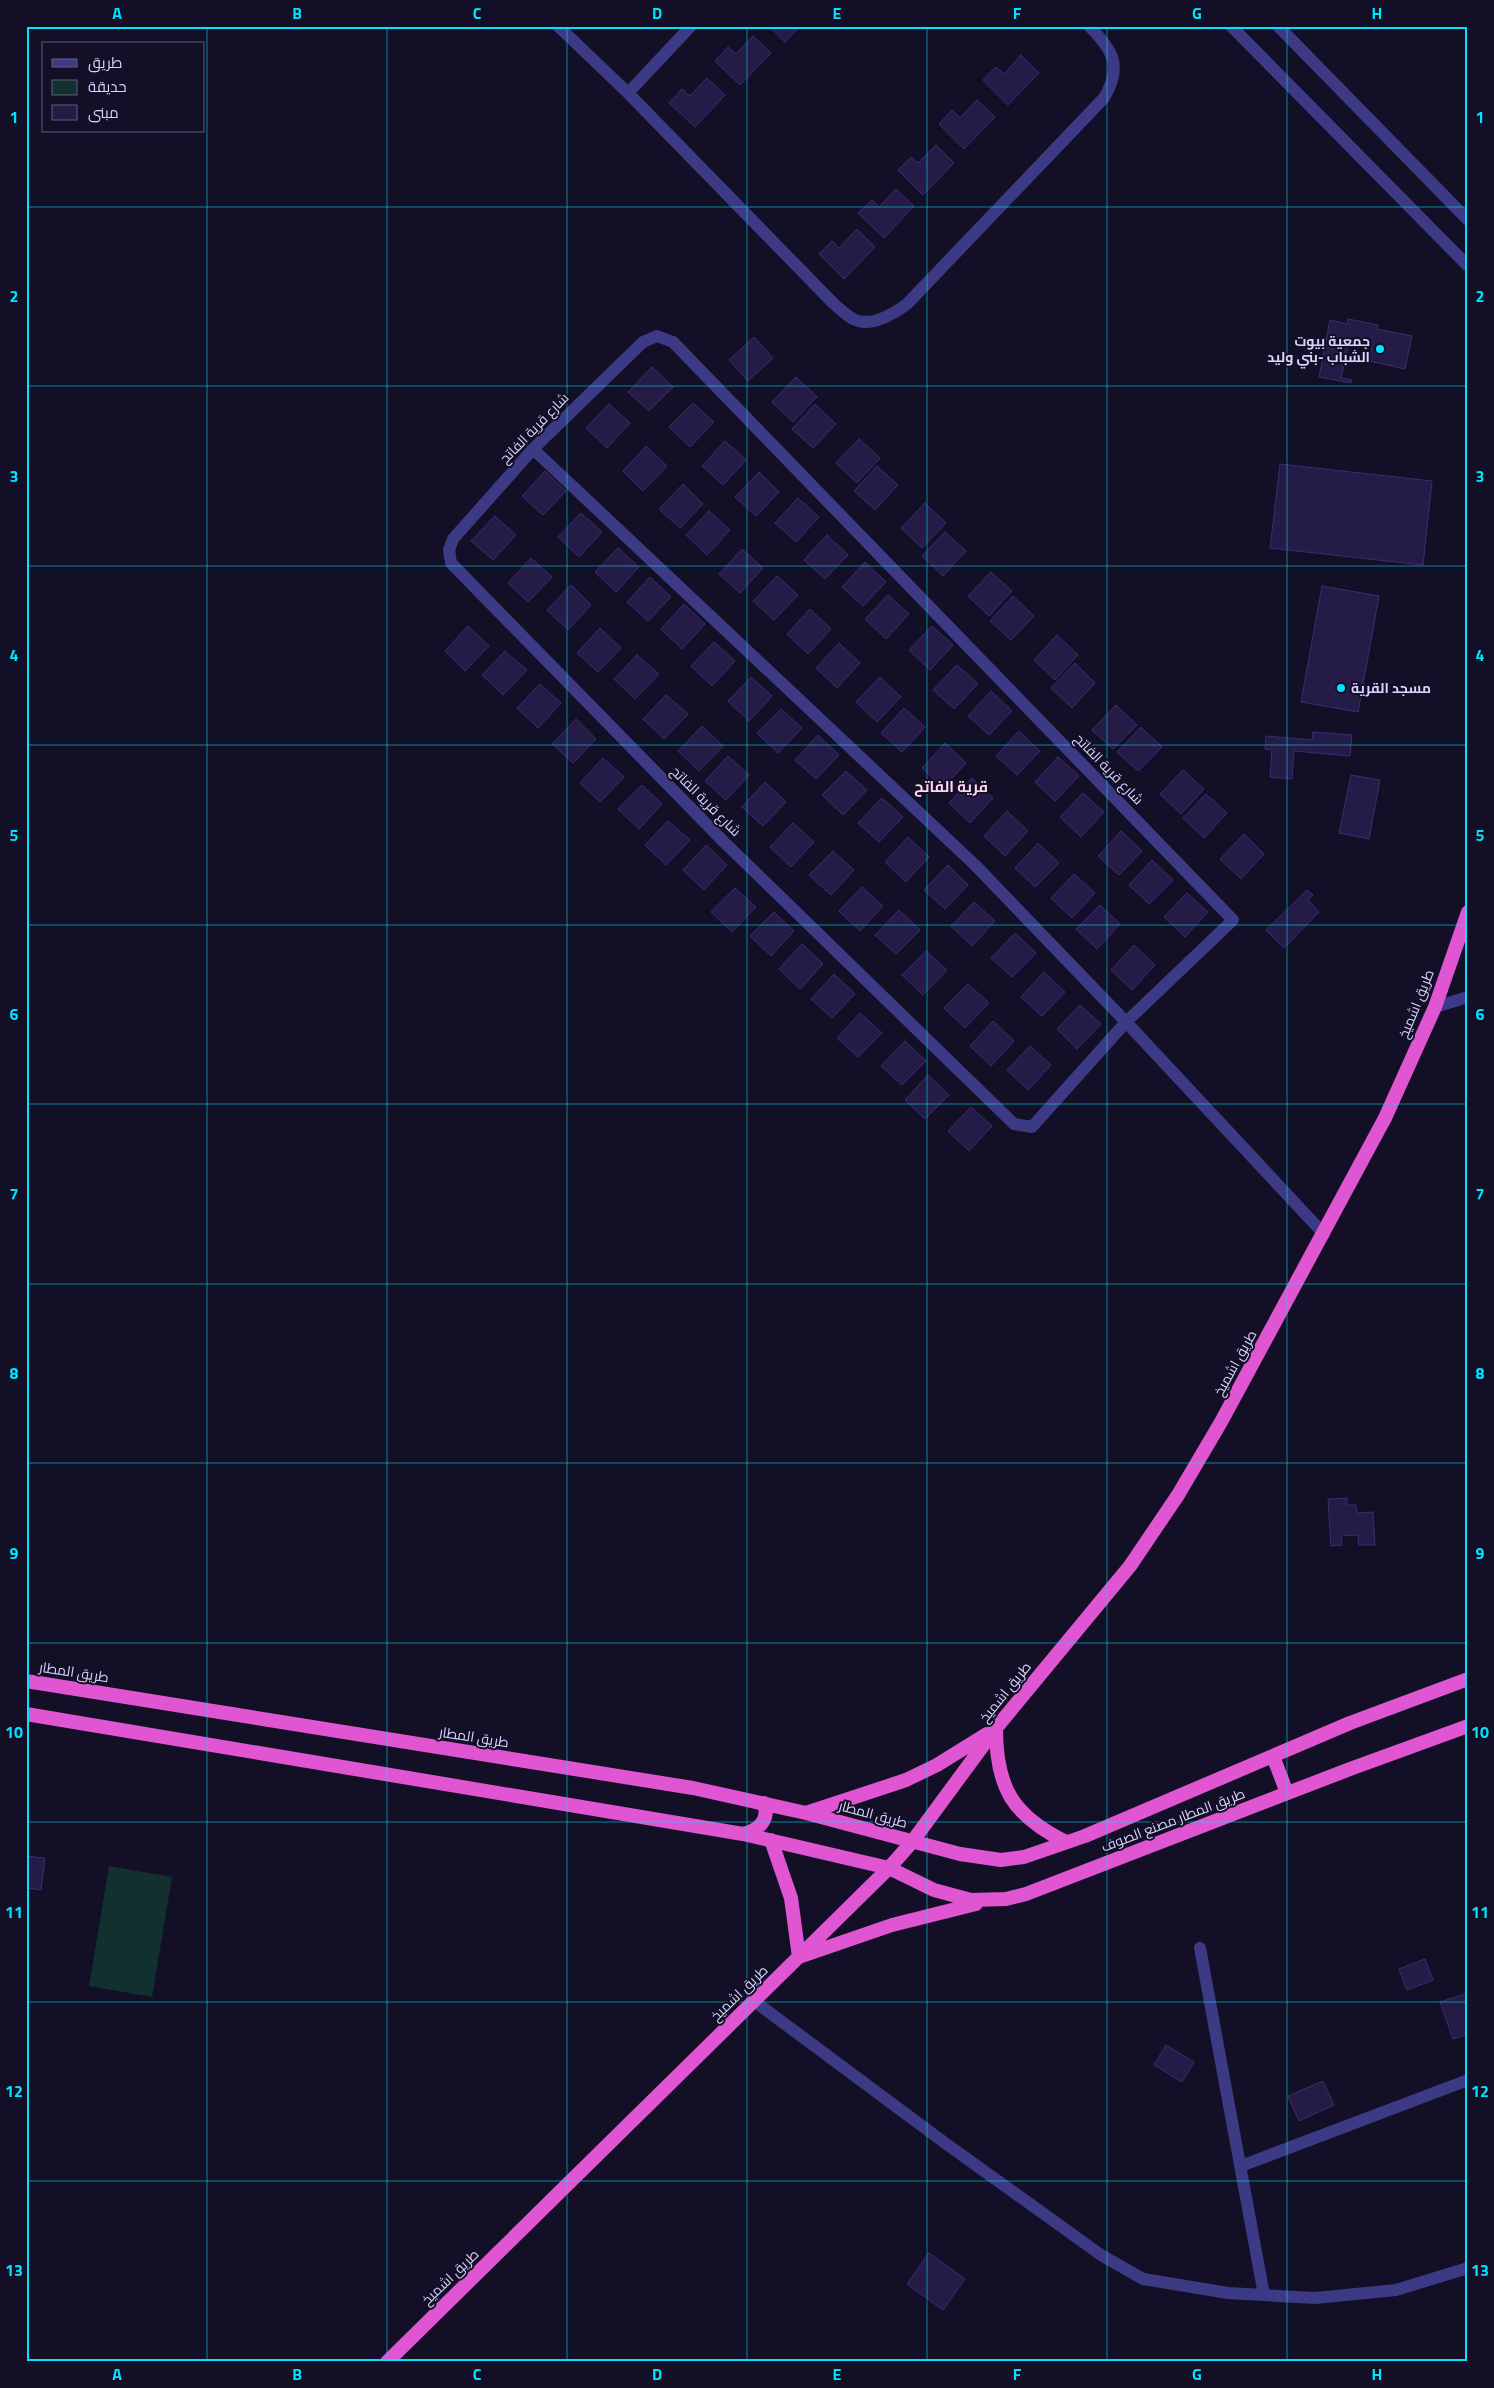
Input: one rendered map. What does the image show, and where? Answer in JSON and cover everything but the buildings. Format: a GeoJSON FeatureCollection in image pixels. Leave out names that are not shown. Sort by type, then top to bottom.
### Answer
{"type":"FeatureCollection","features":[{"type":"Feature","properties":{"kind":"highway","name":"طريق اشميخ"},"geometry":{"type":"LineString","coordinates":[[387,2362],[889,1868],[912,1842],[996,1728],[1130,1566],[1178,1495],[1221,1422],[1385,1118],[1434,1007],[1468,912]]}},
{"type":"Feature","properties":{"kind":"highway","name":"طريق المطار مصنع الصوف"},"geometry":{"type":"LineString","coordinates":[[912,1842],[960,1854],[1001,1860],[1024,1857],[1066,1842],[1367,1717],[1468,1679]]}},
{"type":"Feature","properties":{"kind":"highway","name":"طريق المطار"},"geometry":{"type":"LineString","coordinates":[[26,1681],[693,1788],[806,1813],[912,1842]]}},
{"type":"Feature","properties":{"kind":"highway"},"geometry":{"type":"LineString","coordinates":[[26,1714],[744,1834],[889,1868]]}},
{"type":"Feature","properties":{"kind":"highway","name":"طريق المطار مصنع الصوف"},"geometry":{"type":"LineString","coordinates":[[889,1868],[952,1897],[987,1901],[1006,1900],[1468,1726]]}},
{"type":"Feature","properties":{"kind":"highway"},"geometry":{"type":"LineString","coordinates":[[806,1813],[906,1780],[937,1766],[996,1728]]}},
{"type":"Feature","properties":{"kind":"highway"},"geometry":{"type":"LineString","coordinates":[[996,1728],[996,1758],[1004,1785],[1019,1810],[1040,1829],[1066,1842]]}},
{"type":"Feature","properties":{"kind":"highway"},"geometry":{"type":"LineString","coordinates":[[1274,1756],[1287,1793]]}},
{"type":"Feature","properties":{"kind":"highway"},"geometry":{"type":"LineString","coordinates":[[744,1834],[760,1827],[765,1819],[766,1810],[764,1803]]}},
{"type":"Feature","properties":{"kind":"highway"},"geometry":{"type":"LineString","coordinates":[[771,1840],[791,1898],[798,1937],[799,1957],[892,1925],[987,1901]]}},
{"type":"Feature","properties":{"kind":"street"},"geometry":{"type":"LineString","coordinates":[[558,26],[628,93],[834,304],[853,319],[869,323],[893,314],[907,304],[1104,98],[1113,84],[1115,67],[1110,50],[1089,26]]}},
{"type":"Feature","properties":{"kind":"street"},"geometry":{"type":"LineString","coordinates":[[628,93],[691,26]]}},
{"type":"Feature","properties":{"kind":"street"},"geometry":{"type":"LineString","coordinates":[[1231,26],[1468,266]]}},
{"type":"Feature","properties":{"kind":"street"},"geometry":{"type":"LineString","coordinates":[[1278,26],[1468,220]]}},
{"type":"Feature","properties":{"kind":"street","name":"شارع قرية الفاتح"},"geometry":{"type":"LineString","coordinates":[[657,336],[672,342],[1233,920],[1126,1022],[1032,1127],[1014,1124],[724,842],[451,563],[449,550],[453,539],[533,449],[643,342],[657,336]]}},
{"type":"Feature","properties":{"kind":"street"},"geometry":{"type":"LineString","coordinates":[[533,449],[975,865],[1126,1022],[1324,1234]]}},
{"type":"Feature","properties":{"kind":"street"},"geometry":{"type":"LineString","coordinates":[[1434,1007],[1468,998]]}},
{"type":"Feature","properties":{"kind":"street"},"geometry":{"type":"LineString","coordinates":[[1200,1948],[1264,2295]]}},
{"type":"Feature","properties":{"kind":"street"},"geometry":{"type":"LineString","coordinates":[[754,2001],[944,2143],[1101,2255],[1143,2279],[1220,2292],[1315,2298],[1396,2290],[1468,2268]]}},
{"type":"Feature","properties":{"kind":"street"},"geometry":{"type":"LineString","coordinates":[[1241,2166],[1468,2080]]}},
{"type":"Feature","properties":{"kind":"green space"},"geometry":{"type":"Polygon","coordinates":[[[109,1866],[172,1877],[152,1997],[89,1986],[109,1866]]]}},
{"type":"Feature","properties":{"kind":"place","name":"جمعية بيوت الشباب -بني وليد"},"geometry":{"type":"Point","coordinates":[1380,349]}},
{"type":"Feature","properties":{"kind":"place","name":"مسجد القرية"},"geometry":{"type":"Point","coordinates":[1341,688]}},
{"type":"Feature","properties":{"kind":"district","name":"قرية الفاتح"},"geometry":{"type":"Point","coordinates":[951,787]}}]}
